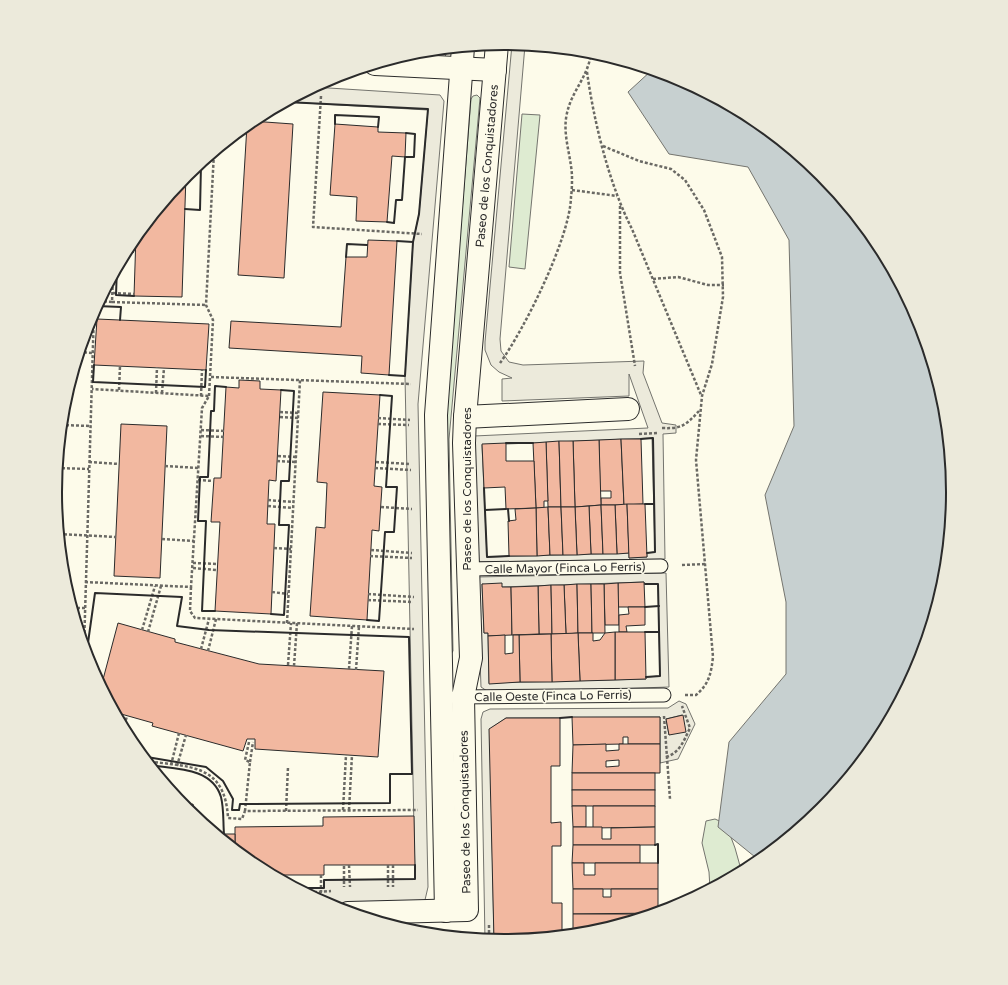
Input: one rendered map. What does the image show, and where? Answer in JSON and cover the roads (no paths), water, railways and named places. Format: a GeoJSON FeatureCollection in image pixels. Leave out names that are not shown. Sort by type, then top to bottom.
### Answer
{"type":"FeatureCollection","features":[{"type":"Feature","properties":{"kind":"street","name":"Paseo de los Conquistadores"},"geometry":{"type":"LineString","coordinates":[[456,911],[463,697],[471,658],[465,418],[496,50]]}},
{"type":"Feature","properties":{"kind":"street","name":"Paseo de los Conquistadores"},"geometry":{"type":"LineString","coordinates":[[456,911],[442,698],[436,415],[463,52]]}},
{"type":"Feature","properties":{"kind":"street"},"geometry":{"type":"LineString","coordinates":[[390,65],[495,70]]}},
{"type":"Feature","properties":{"kind":"street"},"geometry":{"type":"LineString","coordinates":[[465,418],[628,409]]}},
{"type":"Feature","properties":{"kind":"street"},"geometry":{"type":"LineString","coordinates":[[364,913],[456,911]]}},
{"type":"Feature","properties":{"kind":"lane","name":"Calle Mayor (Finca Lo Ferris)"},"geometry":{"type":"LineString","coordinates":[[468,569],[661,566]]}},
{"type":"Feature","properties":{"kind":"lane","name":"Calle Oeste (Finca Lo Ferris)"},"geometry":{"type":"LineString","coordinates":[[442,698],[664,695]]}}]}
